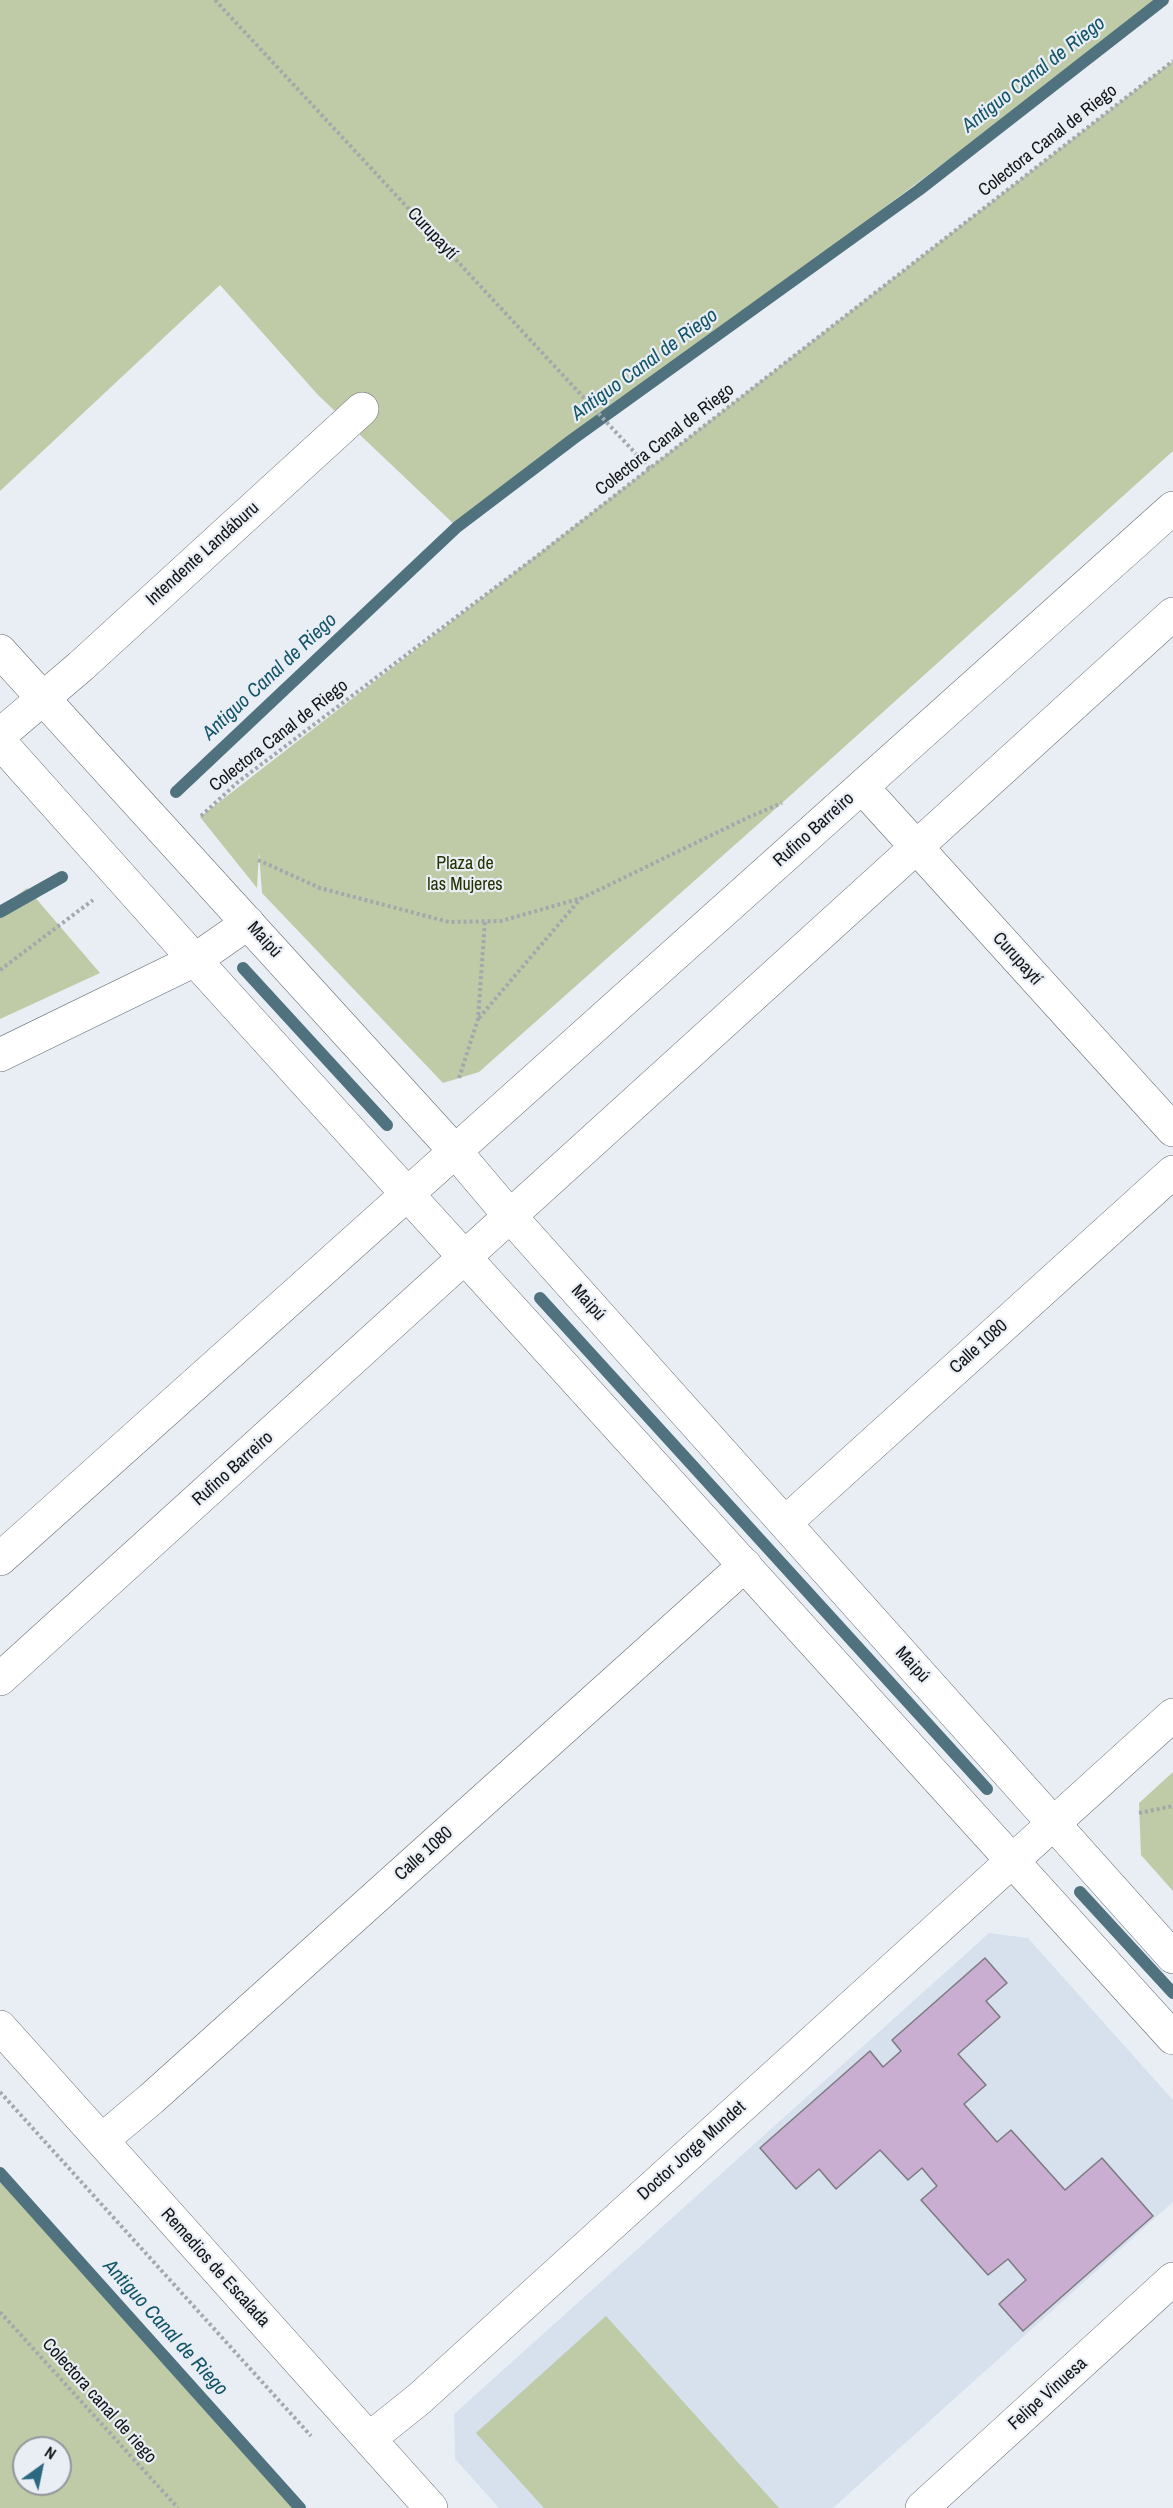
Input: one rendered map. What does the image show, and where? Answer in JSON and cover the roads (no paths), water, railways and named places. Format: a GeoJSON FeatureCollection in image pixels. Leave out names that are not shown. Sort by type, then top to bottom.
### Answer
{"type":"FeatureCollection","features":[{"type":"Feature","properties":{"kind":"street","name":"Intendente Landáburu"},"geometry":{"type":"LineString","coordinates":[[0,735],[43,699],[362,409]]}},
{"type":"Feature","properties":{"kind":"street","name":"Rufino Barreiro"},"geometry":{"type":"LineString","coordinates":[[408,1195],[1173,508]]}},
{"type":"Feature","properties":{"kind":"street"},"geometry":{"type":"LineString","coordinates":[[510,1216],[1173,614]]}},
{"type":"Feature","properties":{"kind":"street","name":"Maipú"},"geometry":{"type":"LineString","coordinates":[[0,651],[455,1151],[510,1216],[1173,1957]]}},
{"type":"Feature","properties":{"kind":"street"},"geometry":{"type":"LineString","coordinates":[[0,742],[1173,2038]]}},
{"type":"Feature","properties":{"kind":"street","name":"Curupaytí"},"geometry":{"type":"LineString","coordinates":[[862,787],[1173,1130]]}},
{"type":"Feature","properties":{"kind":"street"},"geometry":{"type":"LineString","coordinates":[[0,1055],[195,960],[248,923]]}},
{"type":"Feature","properties":{"kind":"street","name":"Calle 1080"},"geometry":{"type":"LineString","coordinates":[[785,1523],[1173,1172]]}},
{"type":"Feature","properties":{"kind":"street"},"geometry":{"type":"LineString","coordinates":[[0,1559],[408,1195]]}},
{"type":"Feature","properties":{"kind":"street","name":"Rufino Barreiro"},"geometry":{"type":"LineString","coordinates":[[0,1680],[510,1216]]}},
{"type":"Feature","properties":{"kind":"street","name":"Calle 1080"},"geometry":{"type":"LineString","coordinates":[[102,2140],[151,2099],[745,1565]]}},
{"type":"Feature","properties":{"kind":"street"},"geometry":{"type":"LineString","coordinates":[[1052,1822],[1173,1715]]}},
{"type":"Feature","properties":{"kind":"street","name":"Doctor Jorge Mundet"},"geometry":{"type":"LineString","coordinates":[[369,2439],[419,2399],[1013,1861],[1052,1822]]}},
{"type":"Feature","properties":{"kind":"street","name":"Remedios de Escalada"},"geometry":{"type":"LineString","coordinates":[[0,2027],[431,2508]]}},
{"type":"Feature","properties":{"kind":"street","name":"Felipe Vinuesa"},"geometry":{"type":"LineString","coordinates":[[922,2508],[1173,2279]]}},
{"type":"Feature","properties":{"kind":"waterway","name":"Antiguo Canal de Riego"},"geometry":{"type":"LineString","coordinates":[[176,792],[457,527],[573,439],[919,190],[1163,0]]}},
{"type":"Feature","properties":{"kind":"waterway","name":"Antiguo Canal de Riego"},"geometry":{"type":"LineString","coordinates":[[0,912],[62,877]]}},
{"type":"Feature","properties":{"kind":"waterway"},"geometry":{"type":"LineString","coordinates":[[243,968],[387,1125]]}},
{"type":"Feature","properties":{"kind":"waterway"},"geometry":{"type":"LineString","coordinates":[[540,1298],[987,1789]]}},
{"type":"Feature","properties":{"kind":"waterway"},"geometry":{"type":"LineString","coordinates":[[1080,1892],[1173,1993]]}},
{"type":"Feature","properties":{"kind":"waterway","name":"Antiguo Canal de Riego"},"geometry":{"type":"LineString","coordinates":[[0,2173],[300,2508]]}},
{"type":"Feature","properties":{"kind":"park label","name":"Plaza de las Mujeres"},"geometry":{"type":"Point","coordinates":[465,874]}}]}
